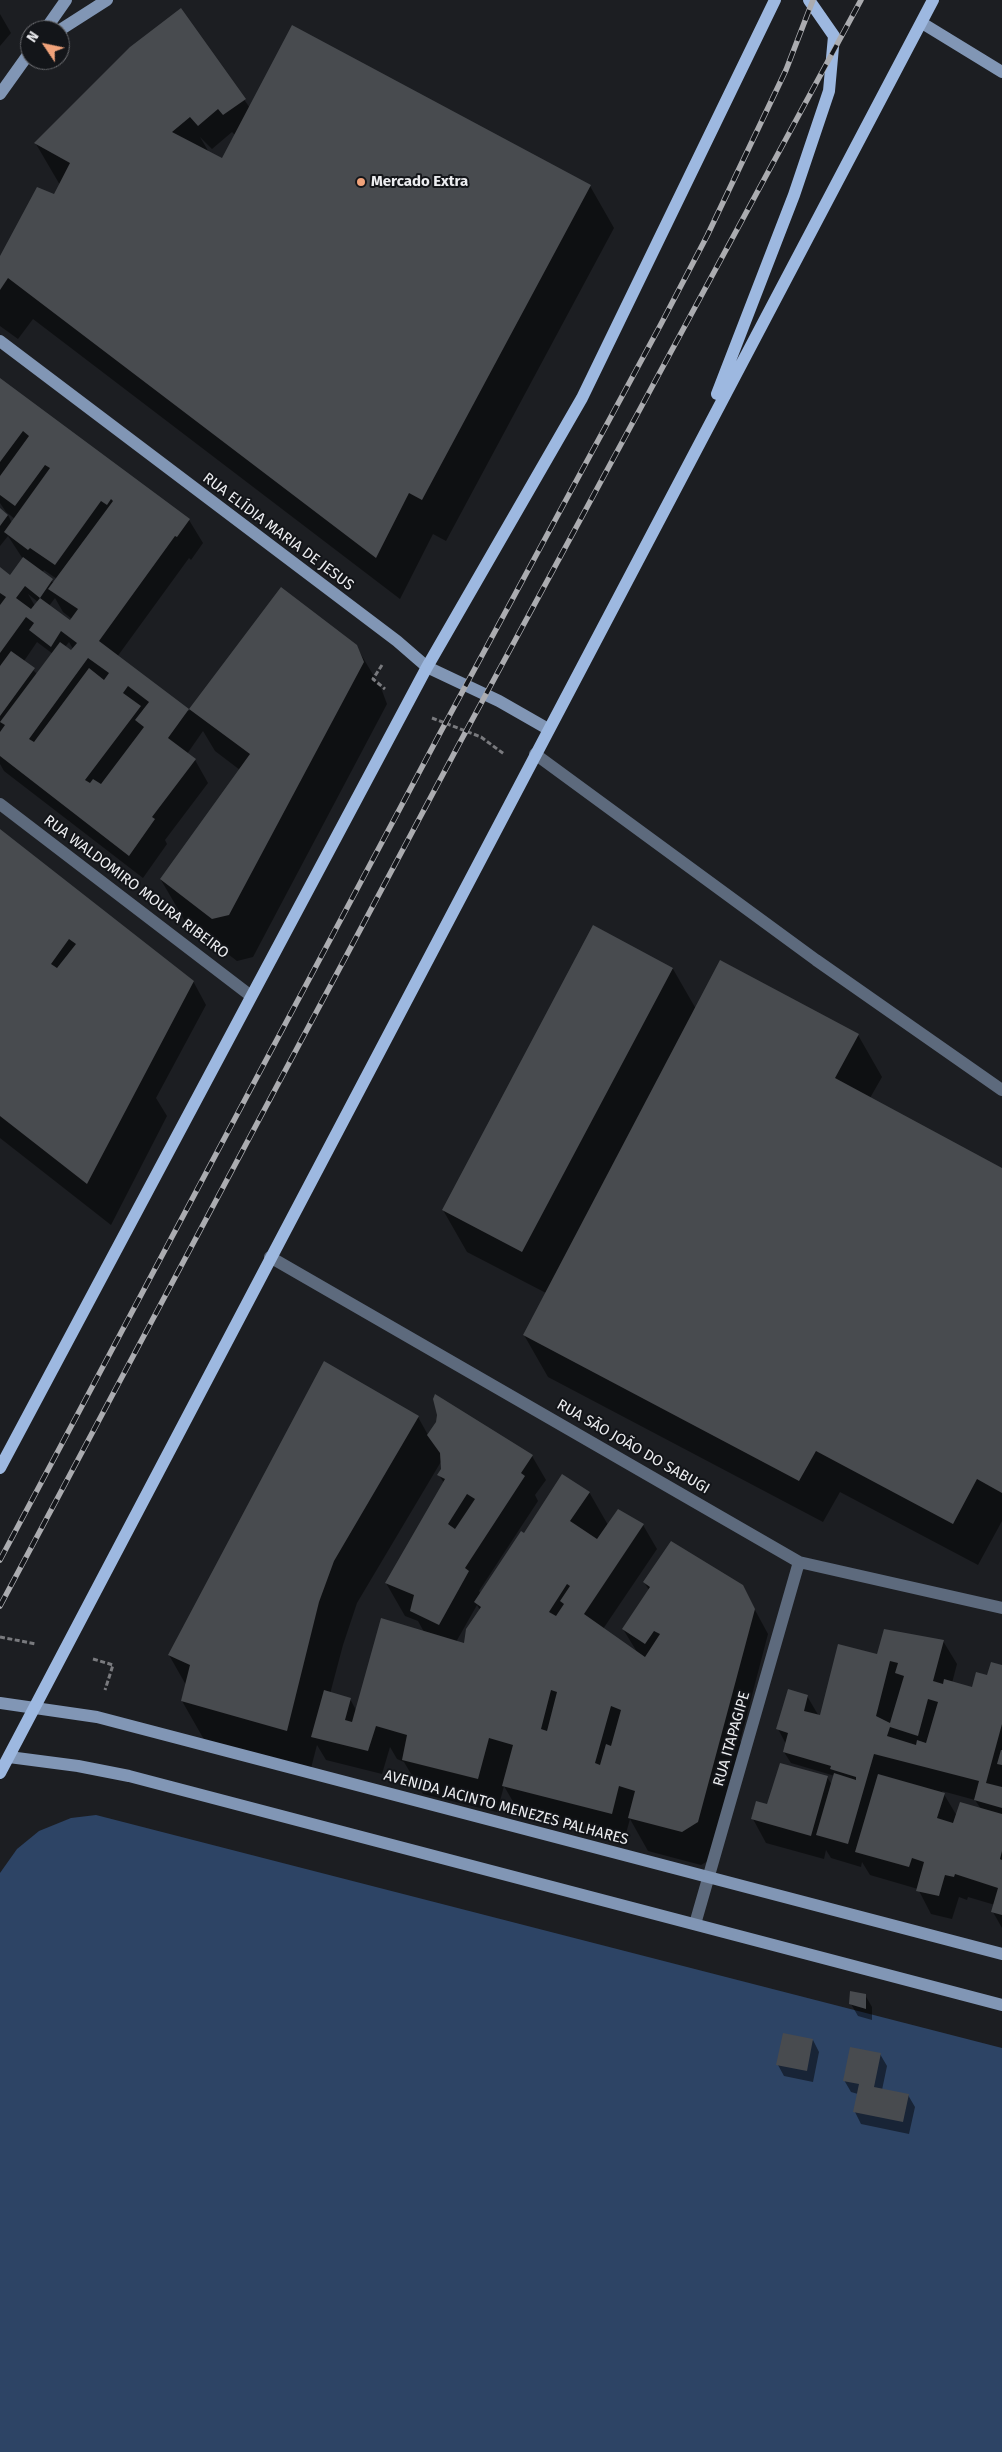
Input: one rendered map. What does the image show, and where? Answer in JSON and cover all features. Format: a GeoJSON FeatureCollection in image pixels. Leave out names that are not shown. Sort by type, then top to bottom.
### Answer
{"type":"FeatureCollection","features":[{"type":"Feature","properties":{"kind":"main road"},"geometry":{"type":"LineString","coordinates":[[52,20],[66,0]]}},
{"type":"Feature","properties":{"kind":"main road"},"geometry":{"type":"LineString","coordinates":[[70,24],[107,0]]}},
{"type":"Feature","properties":{"kind":"main road"},"geometry":{"type":"LineString","coordinates":[[0,1468],[427,667],[582,398],[775,0]]}},
{"type":"Feature","properties":{"kind":"main road"},"geometry":{"type":"LineString","coordinates":[[696,447],[794,194],[830,91],[834,36],[809,0]]}},
{"type":"Feature","properties":{"kind":"main road"},"geometry":{"type":"LineString","coordinates":[[0,1773],[71,1642],[270,1257],[933,0]]}},
{"type":"Feature","properties":{"kind":"main road"},"geometry":{"type":"LineString","coordinates":[[922,23],[1002,72]]}},
{"type":"Feature","properties":{"kind":"main road"},"geometry":{"type":"LineString","coordinates":[[0,94],[20,66]]}},
{"type":"Feature","properties":{"kind":"main road","name":"RUA ELÍDIA MARIA DE JESUS"},"geometry":{"type":"LineString","coordinates":[[0,341],[397,641],[427,667],[499,701],[548,729]]}},
{"type":"Feature","properties":{"kind":"main road","name":"AVENIDA JACINTO MENEZES PALHARES"},"geometry":{"type":"LineString","coordinates":[[0,1703],[97,1718],[1002,1954]]}},
{"type":"Feature","properties":{"kind":"main road"},"geometry":{"type":"LineString","coordinates":[[9,1757],[78,1766],[128,1776],[1002,2005]]}},
{"type":"Feature","properties":{"kind":"street"},"geometry":{"type":"LineString","coordinates":[[535,754],[816,960],[1002,1090]]}},
{"type":"Feature","properties":{"kind":"street","name":"RUA WALDOMIRO MOURA RIBEIRO"},"geometry":{"type":"LineString","coordinates":[[0,804],[251,996]]}},
{"type":"Feature","properties":{"kind":"street","name":"RUA SÃO JOÃO DO SABUGI"},"geometry":{"type":"LineString","coordinates":[[270,1257],[799,1562],[1002,1608]]}},
{"type":"Feature","properties":{"kind":"street","name":"RUA ITAPAGIPE"},"geometry":{"type":"LineString","coordinates":[[695,1924],[799,1562]]}},
{"type":"Feature","properties":{"kind":"shaded area"},"geometry":{"type":"Polygon","coordinates":[[[96,1815],[1002,2048],[1002,2452],[0,2452],[0,1873],[17,1849],[39,1831],[71,1818],[96,1815]]]}},
{"type":"Feature","properties":{"kind":"building"},"geometry":{"type":"Polygon","coordinates":[[[181,8],[246,99],[223,115],[218,109],[198,126],[190,117],[172,132],[222,158],[292,25],[591,185],[422,500],[409,493],[376,558],[8,278],[0,290],[0,256],[37,187],[54,194],[70,163],[34,143],[130,47],[181,8]]]}},
{"type":"Feature","properties":{"kind":"building"},"geometry":{"type":"Polygon","coordinates":[[[0,378],[190,519],[177,537],[175,536],[99,641],[189,709],[168,738],[196,759],[152,817],[155,819],[129,856],[0,756],[0,732],[5,725],[0,722],[60,642],[71,650],[77,643],[61,631],[51,647],[29,630],[34,623],[26,617],[0,653],[0,605],[6,597],[0,593],[0,567],[10,575],[23,557],[53,579],[40,598],[70,620],[78,609],[48,589],[113,501],[111,499],[107,505],[101,501],[55,565],[30,548],[28,550],[4,532],[50,468],[45,465],[15,506],[0,495],[0,476],[29,436],[23,431],[0,462],[0,378]],[[25,586],[16,598],[31,609],[40,598],[25,586]],[[88,658],[29,739],[34,742],[89,668],[104,680],[109,673],[88,658]],[[128,686],[123,693],[141,706],[85,780],[90,783],[93,779],[101,784],[144,727],[135,720],[149,702],[128,686]]]}},
{"type":"Feature","properties":{"kind":"building"},"geometry":{"type":"Polygon","coordinates":[[[0,508],[8,515],[0,526],[0,508]]]}},
{"type":"Feature","properties":{"kind":"building"},"geometry":{"type":"Polygon","coordinates":[[[281,587],[357,645],[364,662],[229,915],[212,919],[160,879],[250,754],[189,709],[281,587]]]}},
{"type":"Feature","properties":{"kind":"building"},"geometry":{"type":"Polygon","coordinates":[[[11,651],[35,668],[0,716],[0,666],[11,651]]]}},
{"type":"Feature","properties":{"kind":"building"},"geometry":{"type":"Polygon","coordinates":[[[0,829],[194,981],[87,1184],[0,1116],[0,829]],[[69,939],[51,964],[57,968],[76,944],[69,939]]]}},
{"type":"Feature","properties":{"kind":"building"},"geometry":{"type":"Polygon","coordinates":[[[593,925],[673,968],[522,1252],[442,1210],[593,925]]]}},
{"type":"Feature","properties":{"kind":"building"},"geometry":{"type":"Polygon","coordinates":[[[720,960],[859,1034],[835,1078],[1002,1168],[1002,1493],[977,1479],[953,1524],[816,1451],[799,1481],[523,1335],[720,960]]]}},
{"type":"Feature","properties":{"kind":"building"},"geometry":{"type":"Polygon","coordinates":[[[324,1361],[419,1416],[334,1561],[319,1602],[287,1731],[181,1701],[190,1665],[168,1655],[324,1361]]]}},
{"type":"Feature","properties":{"kind":"building"},"geometry":{"type":"Polygon","coordinates":[[[435,1394],[533,1455],[521,1473],[525,1476],[465,1568],[469,1571],[439,1625],[410,1611],[414,1595],[385,1583],[445,1479],[437,1475],[441,1469],[440,1453],[427,1435],[436,1422],[437,1415],[433,1399],[435,1394]],[[467,1494],[448,1524],[455,1529],[475,1499],[467,1494]]]}},
{"type":"Feature","properties":{"kind":"building"},"geometry":{"type":"Polygon","coordinates":[[[562,1474],[590,1492],[570,1521],[597,1539],[618,1509],[644,1524],[584,1614],[645,1657],[660,1634],[654,1631],[645,1644],[622,1629],[650,1587],[643,1582],[671,1541],[743,1585],[755,1609],[698,1822],[682,1832],[628,1818],[635,1791],[619,1786],[612,1814],[502,1786],[513,1745],[489,1738],[478,1779],[402,1760],[407,1735],[376,1726],[368,1751],[311,1737],[324,1690],[351,1698],[345,1720],[352,1722],[381,1618],[464,1643],[466,1629],[481,1607],[474,1602],[521,1531],[524,1533],[562,1474]],[[567,1584],[549,1612],[556,1616],[564,1604],[560,1601],[570,1586],[567,1584]],[[551,1690],[541,1729],[547,1731],[557,1692],[551,1690]],[[611,1706],[595,1763],[600,1765],[606,1744],[611,1746],[621,1710],[611,1706]]]}},
{"type":"Feature","properties":{"kind":"building"},"geometry":{"type":"Polygon","coordinates":[[[884,1629],[944,1640],[933,1681],[943,1684],[944,1679],[972,1687],[976,1672],[987,1675],[991,1662],[1002,1665],[1002,1724],[986,1783],[1002,1787],[1002,1808],[974,1800],[979,1781],[874,1754],[848,1844],[816,1835],[834,1773],[856,1780],[856,1777],[830,1769],[831,1766],[783,1752],[788,1733],[776,1729],[788,1689],[808,1695],[804,1711],[820,1715],[838,1644],[877,1654],[884,1629]],[[890,1661],[876,1716],[890,1723],[904,1676],[895,1673],[898,1663],[890,1661]],[[928,1699],[918,1736],[890,1727],[887,1736],[916,1745],[917,1740],[926,1743],[938,1702],[928,1699]]]}},
{"type":"Feature","properties":{"kind":"building"},"geometry":{"type":"Polygon","coordinates":[[[1002,1750],[1002,1765],[997,1764],[1002,1750]]]}},
{"type":"Feature","properties":{"kind":"building"},"geometry":{"type":"Polygon","coordinates":[[[780,1763],[828,1776],[811,1836],[751,1819],[756,1801],[767,1804],[780,1763]]]}},
{"type":"Feature","properties":{"kind":"building"},"geometry":{"type":"Polygon","coordinates":[[[878,1774],[945,1793],[937,1818],[953,1823],[960,1802],[1002,1814],[1002,1851],[1000,1859],[1002,1860],[1002,1915],[991,1912],[998,1888],[955,1874],[954,1877],[945,1875],[939,1896],[916,1891],[924,1862],[912,1858],[909,1867],[855,1852],[878,1774]]]}},
{"type":"Feature","properties":{"kind":"building"},"geometry":{"type":"Polygon","coordinates":[[[850,1991],[866,1994],[866,2009],[849,2004],[850,1991]]]}},
{"type":"Feature","properties":{"kind":"building"},"geometry":{"type":"Polygon","coordinates":[[[783,2033],[813,2039],[807,2071],[776,2065],[783,2033]]]}},
{"type":"Feature","properties":{"kind":"building"},"geometry":{"type":"Polygon","coordinates":[[[850,2047],[881,2053],[874,2087],[909,2094],[903,2122],[853,2112],[859,2084],[843,2081],[850,2047]]]}},
{"type":"Feature","properties":{"kind":"railway"},"geometry":{"type":"LineString","coordinates":[[0,1560],[707,236],[786,70],[813,0]]}},
{"type":"Feature","properties":{"kind":"railway"},"geometry":{"type":"LineString","coordinates":[[0,1606],[458,746],[861,0]]}},
{"type":"Feature","properties":{"kind":"place","name":"Mercado Extra"},"geometry":{"type":"Point","coordinates":[361,182]}}]}
